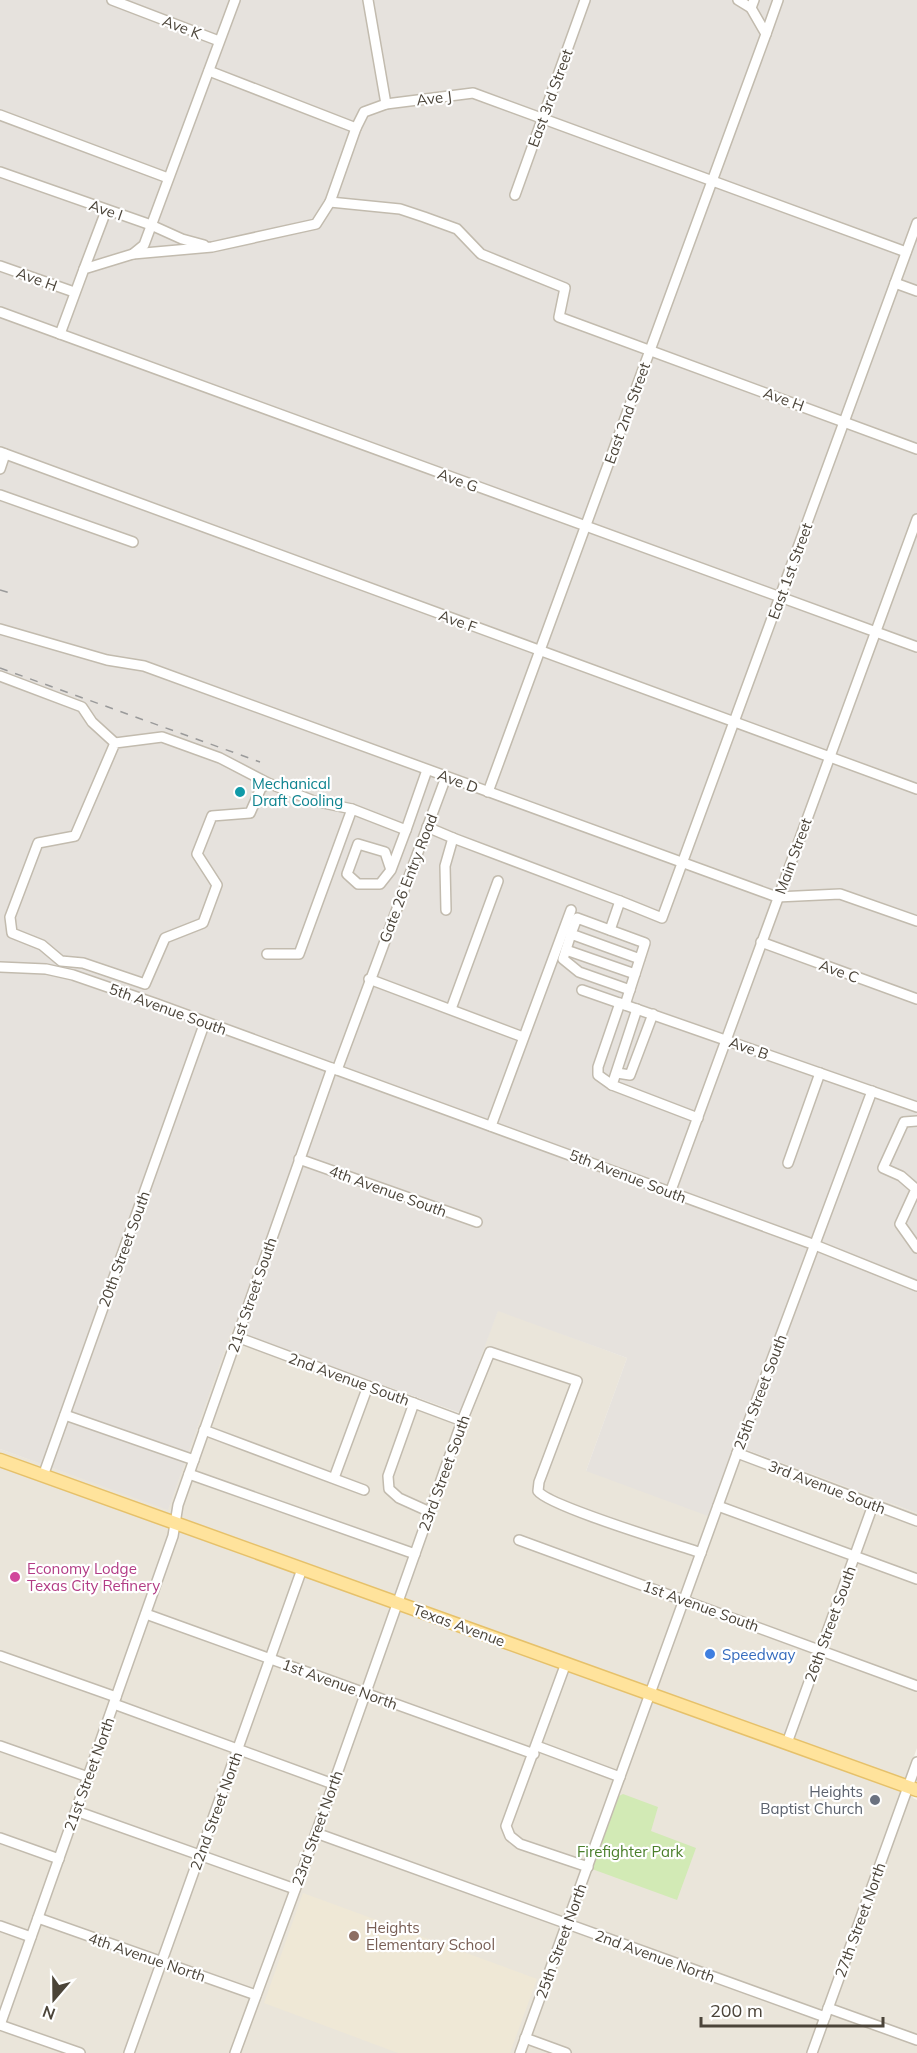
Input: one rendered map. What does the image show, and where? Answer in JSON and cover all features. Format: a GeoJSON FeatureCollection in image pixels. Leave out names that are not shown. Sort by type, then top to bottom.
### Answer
{"type":"FeatureCollection","features":[{"type":"Feature","properties":{"kind":"main road","name":"Texas Avenue"},"geometry":{"type":"LineString","coordinates":[[0,1461],[913,1789]]}},
{"type":"Feature","properties":{"kind":"street","name":"Ave K"},"geometry":{"type":"LineString","coordinates":[[112,0],[219,40]]}},
{"type":"Feature","properties":{"kind":"street"},"geometry":{"type":"LineString","coordinates":[[133,254],[144,245],[235,0]]}},
{"type":"Feature","properties":{"kind":"street"},"geometry":{"type":"LineString","coordinates":[[368,0],[386,104]]}},
{"type":"Feature","properties":{"kind":"street","name":"East 3rd Street"},"geometry":{"type":"LineString","coordinates":[[515,195],[585,0]]}},
{"type":"Feature","properties":{"kind":"street"},"geometry":{"type":"LineString","coordinates":[[738,0],[753,4],[766,34]]}},
{"type":"Feature","properties":{"kind":"street","name":"East 2nd Street"},"geometry":{"type":"LineString","coordinates":[[488,792],[778,0]]}},
{"type":"Feature","properties":{"kind":"street"},"geometry":{"type":"LineString","coordinates":[[209,72],[356,128]]}},
{"type":"Feature","properties":{"kind":"street","name":"Ave J"},"geometry":{"type":"LineString","coordinates":[[84,269],[133,254],[212,247],[316,224],[330,202],[356,128],[364,112],[386,104],[473,93],[906,252]]}},
{"type":"Feature","properties":{"kind":"street"},"geometry":{"type":"LineString","coordinates":[[0,115],[168,178]]}},
{"type":"Feature","properties":{"kind":"street","name":"Ave I"},"geometry":{"type":"LineString","coordinates":[[0,172],[151,225],[182,239],[212,247]]}},
{"type":"Feature","properties":{"kind":"street","name":"Ave H"},"geometry":{"type":"LineString","coordinates":[[330,202],[400,209],[457,229],[481,254],[565,288],[559,317],[917,449]]}},
{"type":"Feature","properties":{"kind":"street"},"geometry":{"type":"LineString","coordinates":[[60,334],[106,211]]}},
{"type":"Feature","properties":{"kind":"street","name":"East 1st Street"},"geometry":{"type":"LineString","coordinates":[[620,901],[662,918],[917,223]]}},
{"type":"Feature","properties":{"kind":"street","name":"Ave H"},"geometry":{"type":"LineString","coordinates":[[0,266],[74,292]]}},
{"type":"Feature","properties":{"kind":"street"},"geometry":{"type":"LineString","coordinates":[[895,283],[917,291]]}},
{"type":"Feature","properties":{"kind":"street","name":"Ave G"},"geometry":{"type":"LineString","coordinates":[[0,312],[917,646]]}},
{"type":"Feature","properties":{"kind":"street"},"geometry":{"type":"LineString","coordinates":[[0,469],[3,453]]}},
{"type":"Feature","properties":{"kind":"street","name":"Ave F"},"geometry":{"type":"LineString","coordinates":[[3,453],[917,789]]}},
{"type":"Feature","properties":{"kind":"street"},"geometry":{"type":"LineString","coordinates":[[0,495],[133,542]]}},
{"type":"Feature","properties":{"kind":"street","name":"Main Street"},"geometry":{"type":"LineString","coordinates":[[670,1192],[917,519]]}},
{"type":"Feature","properties":{"kind":"street","name":"Ave D"},"geometry":{"type":"LineString","coordinates":[[0,629],[106,660],[144,666],[777,897],[840,894],[917,921]]}},
{"type":"Feature","properties":{"kind":"street"},"geometry":{"type":"LineString","coordinates":[[0,676],[82,707],[92,722],[115,743],[162,737],[220,758],[268,783],[314,801],[352,809],[406,830]]}},
{"type":"Feature","properties":{"kind":"street"},"geometry":{"type":"LineString","coordinates":[[115,743],[75,836],[38,843],[10,917],[12,933],[42,945],[61,961],[83,963],[145,984],[165,938],[203,922],[217,885],[197,854],[212,816],[250,813],[261,788],[268,783]]}},
{"type":"Feature","properties":{"kind":"street"},"geometry":{"type":"LineString","coordinates":[[391,870],[385,852],[358,844],[347,874],[358,884],[380,884],[391,870],[427,770]]}},
{"type":"Feature","properties":{"kind":"street","name":"Gate 26 Entry Road"},"geometry":{"type":"LineString","coordinates":[[369,979],[446,777]]}},
{"type":"Feature","properties":{"kind":"street"},"geometry":{"type":"LineString","coordinates":[[267,954],[299,954],[352,809]]}},
{"type":"Feature","properties":{"kind":"street"},"geometry":{"type":"LineString","coordinates":[[427,827],[620,901],[610,930]]}},
{"type":"Feature","properties":{"kind":"street"},"geometry":{"type":"LineString","coordinates":[[446,910],[445,866],[453,838]]}},
{"type":"Feature","properties":{"kind":"street"},"geometry":{"type":"LineString","coordinates":[[451,1009],[498,881]]}},
{"type":"Feature","properties":{"kind":"street"},"geometry":{"type":"LineString","coordinates":[[490,1125],[571,910]]}},
{"type":"Feature","properties":{"kind":"street"},"geometry":{"type":"LineString","coordinates":[[630,990],[579,972],[563,959],[577,918],[645,943],[630,990],[622,1004],[598,1067],[598,1075],[612,1085],[698,1118]]}},
{"type":"Feature","properties":{"kind":"street"},"geometry":{"type":"LineString","coordinates":[[571,934],[640,959]]}},
{"type":"Feature","properties":{"kind":"street","name":"Ave C"},"geometry":{"type":"LineString","coordinates":[[761,942],[917,999]]}},
{"type":"Feature","properties":{"kind":"street"},"geometry":{"type":"LineString","coordinates":[[566,950],[635,974]]}},
{"type":"Feature","properties":{"kind":"street","name":"5th Avenue South"},"geometry":{"type":"LineString","coordinates":[[0,967],[46,969],[73,975],[490,1125],[815,1245],[917,1286]]}},
{"type":"Feature","properties":{"kind":"street"},"geometry":{"type":"LineString","coordinates":[[369,979],[524,1037]]}},
{"type":"Feature","properties":{"kind":"street","name":"21st Street South"},"geometry":{"type":"LineString","coordinates":[[176,1523],[178,1505],[299,1159],[369,979]]}},
{"type":"Feature","properties":{"kind":"street","name":"Ave B"},"geometry":{"type":"LineString","coordinates":[[582,990],[917,1107]]}},
{"type":"Feature","properties":{"kind":"street"},"geometry":{"type":"LineString","coordinates":[[612,1085],[637,1009]]}},
{"type":"Feature","properties":{"kind":"street"},"geometry":{"type":"LineString","coordinates":[[617,1073],[630,1075],[653,1014]]}},
{"type":"Feature","properties":{"kind":"street","name":"20th Street South"},"geometry":{"type":"LineString","coordinates":[[43,1476],[205,1022]]}},
{"type":"Feature","properties":{"kind":"street"},"geometry":{"type":"LineString","coordinates":[[788,1163],[820,1073]]}},
{"type":"Feature","properties":{"kind":"street","name":"25th Street South"},"geometry":{"type":"LineString","coordinates":[[650,1694],[872,1091]]}},
{"type":"Feature","properties":{"kind":"street"},"geometry":{"type":"LineString","coordinates":[[917,1121],[904,1122],[883,1168],[901,1176],[916,1189],[900,1224],[917,1248]]}},
{"type":"Feature","properties":{"kind":"street","name":"4th Avenue South"},"geometry":{"type":"LineString","coordinates":[[299,1159],[477,1222]]}},
{"type":"Feature","properties":{"kind":"street","name":"2nd Avenue South"},"geometry":{"type":"LineString","coordinates":[[237,1337],[462,1421]]}},
{"type":"Feature","properties":{"kind":"street","name":"23rd Street South"},"geometry":{"type":"LineString","coordinates":[[398,1603],[462,1421],[490,1352],[577,1381],[539,1482],[538,1491],[542,1496],[571,1509],[701,1553]]}},
{"type":"Feature","properties":{"kind":"street"},"geometry":{"type":"LineString","coordinates":[[334,1478],[368,1386]]}},
{"type":"Feature","properties":{"kind":"street"},"geometry":{"type":"LineString","coordinates":[[414,1403],[388,1476],[389,1489],[399,1498],[430,1512]]}},
{"type":"Feature","properties":{"kind":"street"},"geometry":{"type":"LineString","coordinates":[[65,1415],[194,1460]]}},
{"type":"Feature","properties":{"kind":"street"},"geometry":{"type":"LineString","coordinates":[[204,1430],[364,1490]]}},
{"type":"Feature","properties":{"kind":"street","name":"3rd Avenue South"},"geometry":{"type":"LineString","coordinates":[[737,1453],[917,1521]]}},
{"type":"Feature","properties":{"kind":"street"},"geometry":{"type":"LineString","coordinates":[[189,1474],[416,1554]]}},
{"type":"Feature","properties":{"kind":"street","name":"26th Street South"},"geometry":{"type":"LineString","coordinates":[[787,1743],[873,1505]]}},
{"type":"Feature","properties":{"kind":"street"},"geometry":{"type":"LineString","coordinates":[[718,1506],[917,1578]]}},
{"type":"Feature","properties":{"kind":"street","name":"21st Street North"},"geometry":{"type":"LineString","coordinates":[[0,2025],[176,1523]]}},
{"type":"Feature","properties":{"kind":"street","name":"1st Avenue South"},"geometry":{"type":"LineString","coordinates":[[519,1540],[917,1686]]}},
{"type":"Feature","properties":{"kind":"street","name":"22nd Street North"},"geometry":{"type":"LineString","coordinates":[[129,2053],[302,1569]]}},
{"type":"Feature","properties":{"kind":"street","name":"23rd Street North"},"geometry":{"type":"LineString","coordinates":[[235,2053],[398,1603]]}},
{"type":"Feature","properties":{"kind":"street","name":"1st Avenue North"},"geometry":{"type":"LineString","coordinates":[[146,1614],[366,1693],[620,1777]]}},
{"type":"Feature","properties":{"kind":"street"},"geometry":{"type":"LineString","coordinates":[[0,1656],[333,1784]]}},
{"type":"Feature","properties":{"kind":"street"},"geometry":{"type":"LineString","coordinates":[[566,1663],[506,1826],[510,1836],[520,1844],[588,1867]]}},
{"type":"Feature","properties":{"kind":"street","name":"25th Street North"},"geometry":{"type":"LineString","coordinates":[[520,2053],[650,1694]]}},
{"type":"Feature","properties":{"kind":"street"},"geometry":{"type":"LineString","coordinates":[[0,1746],[88,1777]]}},
{"type":"Feature","properties":{"kind":"street","name":"27th Street North"},"geometry":{"type":"LineString","coordinates":[[812,2053],[913,1789],[917,1762]]}},
{"type":"Feature","properties":{"kind":"street"},"geometry":{"type":"LineString","coordinates":[[76,1811],[295,1889]]}},
{"type":"Feature","properties":{"kind":"street","name":"2nd Avenue North"},"geometry":{"type":"LineString","coordinates":[[316,1833],[567,1924],[827,2013],[917,2040]]}},
{"type":"Feature","properties":{"kind":"street"},"geometry":{"type":"LineString","coordinates":[[0,1838],[59,1859]]}},
{"type":"Feature","properties":{"kind":"street","name":"4th Avenue North"},"geometry":{"type":"LineString","coordinates":[[38,1918],[256,1995]]}},
{"type":"Feature","properties":{"kind":"street"},"geometry":{"type":"LineString","coordinates":[[0,1926],[31,1937]]}},
{"type":"Feature","properties":{"kind":"street"},"geometry":{"type":"LineString","coordinates":[[0,2025],[80,2053]]}},
{"type":"Feature","properties":{"kind":"street"},"geometry":{"type":"LineString","coordinates":[[525,2038],[566,2053]]}},
{"type":"Feature","properties":{"kind":"shaded area"},"geometry":{"type":"Polygon","coordinates":[[[0,0],[917,0],[917,1513],[734,1445],[708,1516],[586,1471],[627,1358],[498,1311],[460,1413],[232,1330],[168,1510],[0,1449],[0,0]]]}},
{"type":"Feature","properties":{"kind":"shaded area"},"geometry":{"type":"Polygon","coordinates":[[[498,1310],[627,1358],[586,1471],[734,1445],[917,1513],[917,1748],[906,1778],[913,1798],[917,1800],[917,2053],[0,2053],[0,1449],[168,1509],[232,1329],[459,1413],[498,1310]]]}},
{"type":"Feature","properties":{"kind":"shaded area","name":"Heights Elementary School"},"geometry":{"type":"Polygon","coordinates":[[[303,1893],[537,1979],[510,2053],[398,2053],[264,2003],[303,1893]]]}},
{"type":"Feature","properties":{"kind":"green space","name":"Firefighter Park"},"geometry":{"type":"Polygon","coordinates":[[[623,1794],[658,1807],[651,1831],[696,1848],[677,1900],[592,1869],[619,1796],[623,1794]]]}},
{"type":"Feature","properties":{"kind":"railway"},"geometry":{"type":"LineString","coordinates":[[0,590],[10,593]]}},
{"type":"Feature","properties":{"kind":"railway"},"geometry":{"type":"LineString","coordinates":[[0,668],[260,762]]}},
{"type":"Feature","properties":{"kind":"place","name":"Mechanical Draft Cooling"},"geometry":{"type":"Point","coordinates":[240,792]}},
{"type":"Feature","properties":{"kind":"place","name":"Economy Lodge Texas City Refinery"},"geometry":{"type":"Point","coordinates":[15,1577]}},
{"type":"Feature","properties":{"kind":"place","name":"Speedway"},"geometry":{"type":"Point","coordinates":[710,1654]}},
{"type":"Feature","properties":{"kind":"place","name":"Heights Baptist Church"},"geometry":{"type":"Point","coordinates":[875,1800]}},
{"type":"Feature","properties":{"kind":"place","name":"Heights Elementary School"},"geometry":{"type":"Point","coordinates":[354,1936]}}]}
